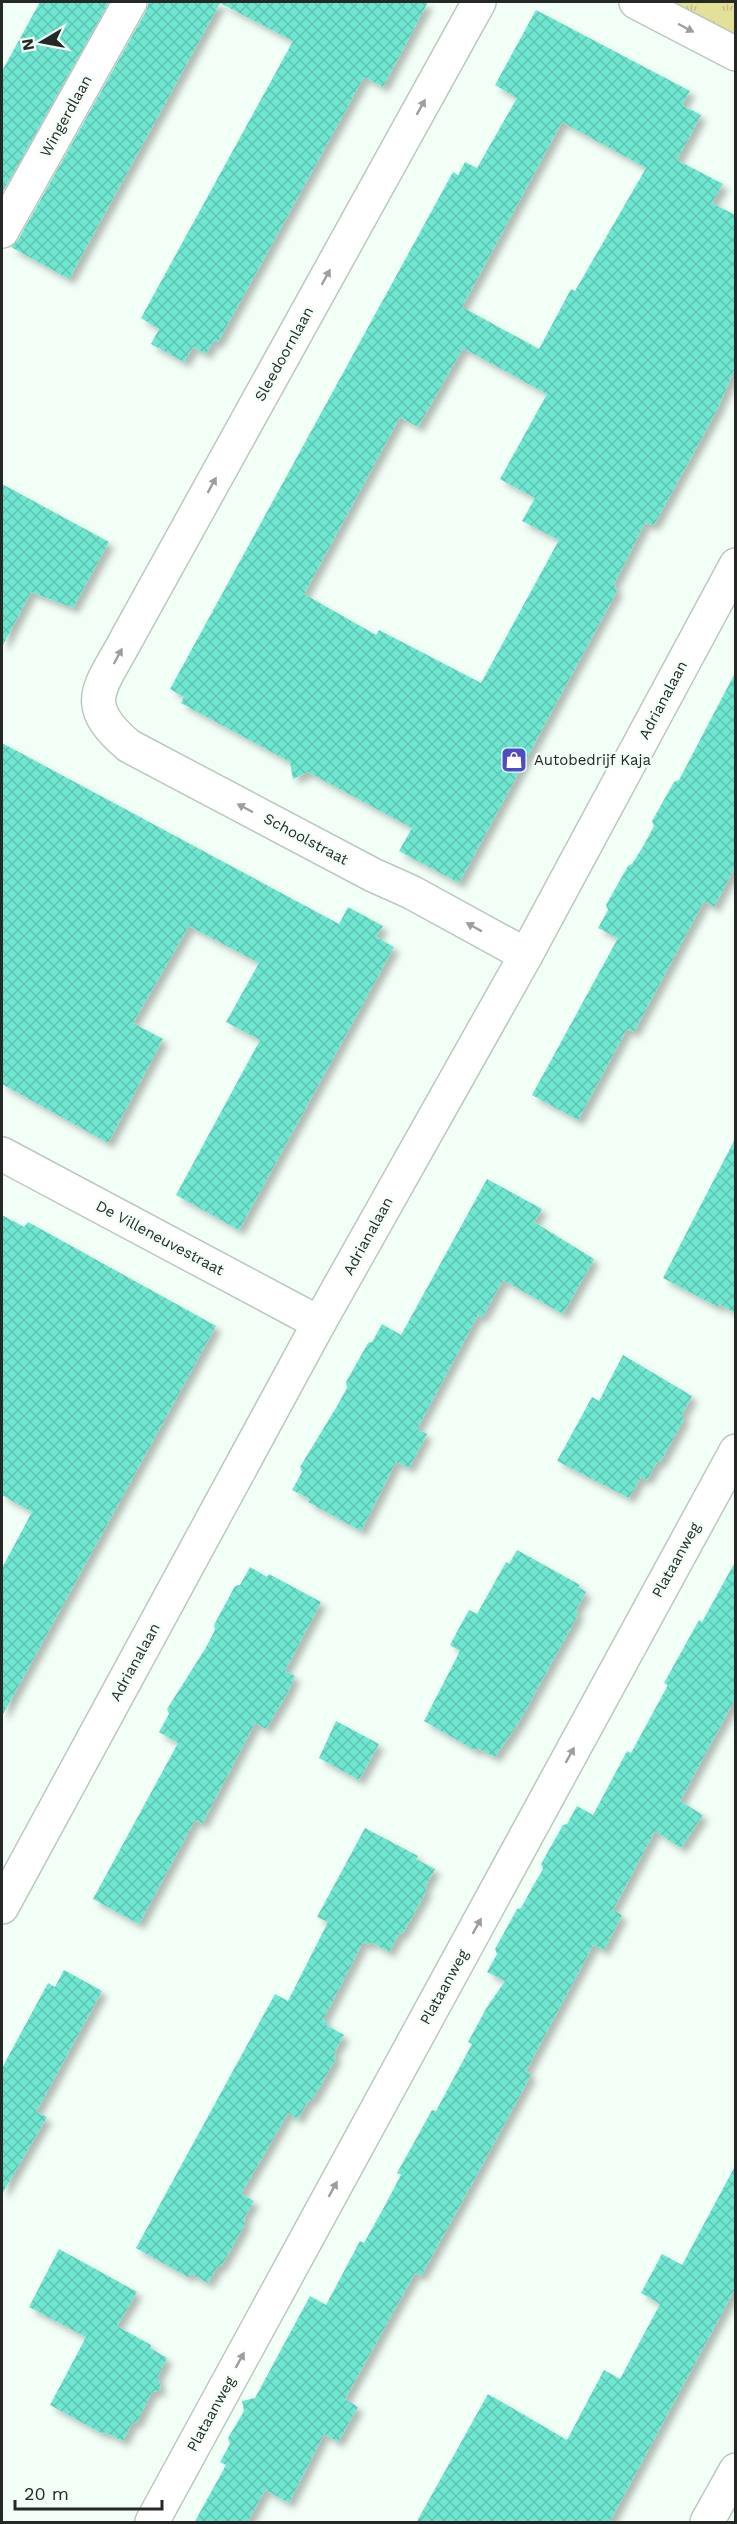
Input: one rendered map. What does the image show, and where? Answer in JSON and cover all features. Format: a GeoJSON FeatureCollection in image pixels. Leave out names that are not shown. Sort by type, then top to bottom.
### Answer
{"type":"FeatureCollection","features":[{"type":"Feature","properties":{"kind":"street","name":"Wingerdlaan"},"geometry":{"type":"LineString","coordinates":[[2,231],[130,2]]}},
{"type":"Feature","properties":{"kind":"street","name":"Sleedoornlaan"},"geometry":{"type":"LineString","coordinates":[[98,710],[101,686],[479,2]]}},
{"type":"Feature","properties":{"kind":"street"},"geometry":{"type":"LineString","coordinates":[[636,2],[735,54]]}},
{"type":"Feature","properties":{"kind":"street","name":"Adrianalaan"},"geometry":{"type":"LineString","coordinates":[[2,1907],[319,1323],[526,955],[735,565]]}},
{"type":"Feature","properties":{"kind":"street","name":"Schoolstraat"},"geometry":{"type":"LineString","coordinates":[[98,710],[115,734],[129,746],[373,875],[411,892],[526,955]]}},
{"type":"Feature","properties":{"kind":"street","name":"De Villeneuvestraat"},"geometry":{"type":"LineString","coordinates":[[2,1154],[319,1323]]}},
{"type":"Feature","properties":{"kind":"street","name":"Plataanweg"},"geometry":{"type":"LineString","coordinates":[[152,2523],[735,1451]]}},
{"type":"Feature","properties":{"kind":"street"},"geometry":{"type":"LineString","coordinates":[[707,2523],[735,2470]]}},
{"type":"Feature","properties":{"kind":"green space"},"geometry":{"type":"Polygon","coordinates":[[[672,2],[735,2],[735,36],[672,2]]]}},
{"type":"Feature","properties":{"kind":"building"},"geometry":{"type":"Polygon","coordinates":[[[40,2],[109,2],[2,193],[2,71],[40,2]]]}},
{"type":"Feature","properties":{"kind":"building"},"geometry":{"type":"Polygon","coordinates":[[[149,2],[428,2],[383,87],[364,77],[218,342],[213,342],[206,354],[193,347],[184,362],[151,344],[159,329],[141,318],[293,41],[220,3],[69,279],[11,247],[18,240],[149,2]]]}},
{"type":"Feature","properties":{"kind":"building"},"geometry":{"type":"Polygon","coordinates":[[[536,10],[690,91],[682,105],[701,115],[677,160],[723,184],[712,203],[735,215],[735,368],[717,410],[654,525],[645,523],[614,584],[617,591],[459,883],[399,851],[412,828],[308,772],[293,779],[290,762],[181,703],[184,697],[170,689],[453,172],[458,175],[465,162],[477,168],[517,98],[495,85],[536,10]],[[562,122],[462,307],[539,349],[571,289],[575,291],[646,168],[562,122]],[[463,348],[418,427],[400,417],[304,594],[376,635],[379,630],[481,683],[559,540],[522,521],[535,498],[500,479],[547,394],[463,348]]]}},
{"type":"Feature","properties":{"kind":"building"},"geometry":{"type":"Polygon","coordinates":[[[2,484],[109,542],[73,608],[31,592],[2,647],[2,484]]]}},
{"type":"Feature","properties":{"kind":"building"},"geometry":{"type":"Polygon","coordinates":[[[735,673],[735,867],[714,907],[704,901],[634,1032],[627,1029],[578,1120],[532,1095],[618,938],[598,928],[608,910],[606,905],[628,866],[632,864],[644,845],[654,826],[652,821],[674,782],[679,780],[735,673]]]}},
{"type":"Feature","properties":{"kind":"building"},"geometry":{"type":"Polygon","coordinates":[[[2,743],[339,924],[348,907],[383,926],[376,937],[394,947],[239,1230],[176,1195],[260,1040],[226,1022],[259,963],[189,926],[133,1023],[163,1039],[108,1143],[2,1084],[2,743]]]}},
{"type":"Feature","properties":{"kind":"building"},"geometry":{"type":"Polygon","coordinates":[[[735,1139],[735,1313],[719,1304],[718,1307],[663,1278],[735,1139]]]}},
{"type":"Feature","properties":{"kind":"building"},"geometry":{"type":"Polygon","coordinates":[[[487,1179],[542,1209],[534,1222],[594,1259],[563,1314],[503,1280],[482,1318],[478,1315],[417,1429],[427,1434],[409,1468],[396,1462],[361,1531],[308,1502],[310,1499],[292,1490],[302,1472],[300,1467],[347,1388],[346,1382],[368,1343],[372,1342],[382,1324],[401,1335],[487,1179]]]}},
{"type":"Feature","properties":{"kind":"building"},"geometry":{"type":"Polygon","coordinates":[[[2,1215],[24,1227],[28,1222],[216,1326],[2,1716],[2,1568],[32,1512],[2,1495],[2,1215]]]}},
{"type":"Feature","properties":{"kind":"building"},"geometry":{"type":"Polygon","coordinates":[[[623,1355],[692,1396],[682,1415],[684,1419],[661,1461],[657,1462],[647,1480],[641,1477],[629,1498],[557,1461],[592,1397],[599,1401],[623,1355]]]}},
{"type":"Feature","properties":{"kind":"building"},"geometry":{"type":"Polygon","coordinates":[[[517,1550],[580,1585],[578,1587],[586,1592],[576,1610],[578,1615],[519,1722],[495,1757],[477,1748],[476,1751],[424,1721],[460,1651],[450,1645],[459,1628],[469,1610],[477,1614],[506,1562],[509,1564],[517,1550]]]}},
{"type":"Feature","properties":{"kind":"building"},"geometry":{"type":"Polygon","coordinates":[[[735,1562],[735,1699],[680,1801],[703,1815],[681,1848],[655,1831],[613,1910],[622,1915],[604,1950],[593,1945],[526,2071],[531,2075],[474,2180],[421,2276],[415,2273],[345,2399],[358,2407],[338,2442],[324,2434],[289,2503],[265,2490],[247,2523],[194,2523],[226,2465],[220,2462],[230,2444],[228,2438],[244,2411],[242,2401],[255,2398],[310,2296],[326,2305],[360,2241],[364,2243],[401,2175],[397,2173],[432,2110],[436,2111],[472,2044],[468,2042],[487,2007],[505,1981],[487,1972],[497,1954],[495,1949],[543,1869],[541,1864],[563,1825],[567,1824],[577,1806],[593,1815],[627,1751],[631,1753],[668,1685],[664,1683],[699,1620],[702,1622],[735,1562]]]}},
{"type":"Feature","properties":{"kind":"building"},"geometry":{"type":"Polygon","coordinates":[[[250,1567],[267,1577],[269,1574],[321,1602],[285,1671],[295,1676],[287,1694],[266,1729],[255,1723],[202,1824],[195,1820],[139,1924],[93,1899],[178,1743],[159,1732],[169,1714],[167,1709],[205,1649],[215,1630],[214,1625],[235,1586],[240,1585],[250,1567]]]}},
{"type":"Feature","properties":{"kind":"building"},"geometry":{"type":"Polygon","coordinates":[[[336,1721],[379,1744],[359,1780],[319,1758],[336,1721]]]}},
{"type":"Feature","properties":{"kind":"building"},"geometry":{"type":"Polygon","coordinates":[[[365,1828],[418,1856],[416,1859],[435,1869],[425,1887],[426,1892],[403,1933],[399,1934],[389,1952],[371,1942],[369,1945],[363,1942],[323,2020],[328,2023],[326,2025],[344,2035],[334,2053],[336,2058],[313,2099],[308,2101],[298,2119],[288,2113],[241,2194],[254,2201],[244,2218],[245,2224],[222,2265],[218,2266],[208,2283],[191,2274],[188,2277],[136,2248],[275,1994],[288,2001],[328,1922],[317,1917],[365,1828]]]}},
{"type":"Feature","properties":{"kind":"building"},"geometry":{"type":"Polygon","coordinates":[[[64,1970],[102,1991],[36,2112],[47,2117],[2,2194],[2,2068],[48,1983],[55,1987],[64,1970]]]}},
{"type":"Feature","properties":{"kind":"building"},"geometry":{"type":"Polygon","coordinates":[[[735,2166],[735,2289],[609,2523],[416,2523],[488,2394],[567,2440],[604,2370],[620,2379],[660,2304],[641,2293],[662,2254],[682,2265],[735,2166]]]}},
{"type":"Feature","properties":{"kind":"building"},"geometry":{"type":"Polygon","coordinates":[[[59,2249],[137,2292],[117,2326],[151,2345],[150,2348],[167,2358],[158,2376],[161,2390],[152,2392],[137,2422],[132,2423],[123,2441],[104,2432],[103,2434],[50,2405],[86,2337],[29,2307],[59,2249]]]}},
{"type":"Feature","properties":{"kind":"place","name":"Autobedrijf Kaja"},"geometry":{"type":"Point","coordinates":[514,760]}}]}
